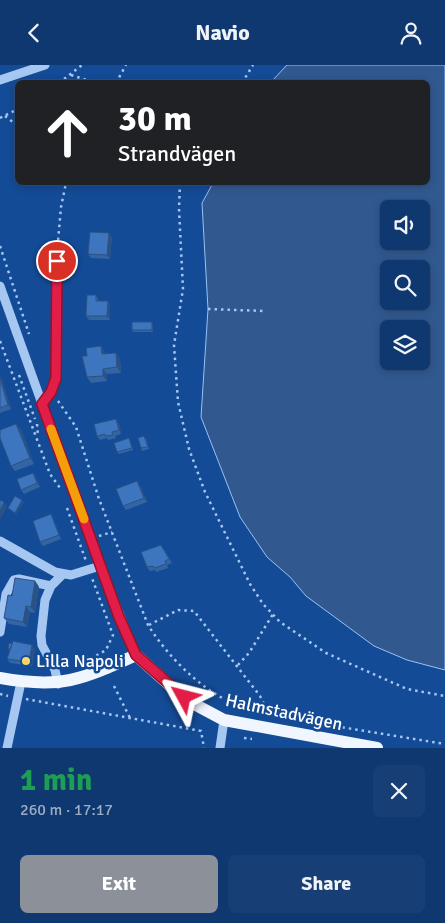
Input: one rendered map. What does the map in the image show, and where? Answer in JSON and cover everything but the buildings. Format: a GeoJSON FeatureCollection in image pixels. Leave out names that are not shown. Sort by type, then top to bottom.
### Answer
{"type":"FeatureCollection","features":[{"type":"Feature","properties":{"kind":"main road"},"geometry":{"type":"LineString","coordinates":[[0,678],[21,682],[58,684],[83,678],[136,655]]}},
{"type":"Feature","properties":{"kind":"main road","name":"Halmstadvägen"},"geometry":{"type":"LineString","coordinates":[[136,655],[194,704],[224,720],[378,748]]}},
{"type":"Feature","properties":{"kind":"street"},"geometry":{"type":"LineString","coordinates":[[0,79],[45,65]]}},
{"type":"Feature","properties":{"kind":"street"},"geometry":{"type":"LineString","coordinates":[[42,404],[51,392],[56,378],[57,261]]}},
{"type":"Feature","properties":{"kind":"street"},"geometry":{"type":"LineString","coordinates":[[0,286],[100,566],[136,655]]}},
{"type":"Feature","properties":{"kind":"street"},"geometry":{"type":"LineString","coordinates":[[0,541],[55,572],[63,574],[71,575],[100,566]]}},
{"type":"Feature","properties":{"kind":"street"},"geometry":{"type":"LineString","coordinates":[[58,684],[55,670],[42,645],[41,636],[45,600],[51,586],[63,574]]}},
{"type":"Feature","properties":{"kind":"street"},"geometry":{"type":"LineString","coordinates":[[0,632],[6,594],[14,581],[18,579],[51,586]]}},
{"type":"Feature","properties":{"kind":"street"},"geometry":{"type":"LineString","coordinates":[[7,748],[21,682]]}},
{"type":"Feature","properties":{"kind":"street"},"geometry":{"type":"LineString","coordinates":[[220,748],[224,720]]}},
{"type":"Feature","properties":{"kind":"path"},"geometry":{"type":"LineString","coordinates":[[63,80],[82,65]]}},
{"type":"Feature","properties":{"kind":"path"},"geometry":{"type":"LineString","coordinates":[[118,80],[126,65]]}},
{"type":"Feature","properties":{"kind":"path"},"geometry":{"type":"LineString","coordinates":[[244,80],[253,65]]}},
{"type":"Feature","properties":{"kind":"path"},"geometry":{"type":"LineString","coordinates":[[70,75],[86,80]]}},
{"type":"Feature","properties":{"kind":"path"},"geometry":{"type":"LineString","coordinates":[[0,118],[15,111]]}},
{"type":"Feature","properties":{"kind":"path"},"geometry":{"type":"LineString","coordinates":[[5,116],[15,124]]}},
{"type":"Feature","properties":{"kind":"path"},"geometry":{"type":"LineString","coordinates":[[57,261],[61,207],[66,185]]}},
{"type":"Feature","properties":{"kind":"path"},"geometry":{"type":"LineString","coordinates":[[180,185],[179,209],[183,289],[174,345],[178,402],[190,449],[205,492],[250,584],[280,622],[326,653],[408,689],[445,696]]}},
{"type":"Feature","properties":{"kind":"path"},"geometry":{"type":"LineString","coordinates":[[0,246],[32,342]]}},
{"type":"Feature","properties":{"kind":"path"},"geometry":{"type":"LineString","coordinates":[[208,309],[265,311]]}},
{"type":"Feature","properties":{"kind":"path"},"geometry":{"type":"LineString","coordinates":[[0,341],[50,474],[60,487],[63,497]]}},
{"type":"Feature","properties":{"kind":"path"},"geometry":{"type":"LineString","coordinates":[[51,392],[76,427],[99,499],[148,625],[168,652],[210,690],[234,703],[280,717]]}},
{"type":"Feature","properties":{"kind":"path"},"geometry":{"type":"LineString","coordinates":[[66,506],[114,635],[110,644],[98,655]]}},
{"type":"Feature","properties":{"kind":"path"},"geometry":{"type":"LineString","coordinates":[[148,625],[178,610],[188,609],[194,611],[238,665],[260,696],[269,713],[265,728]]}},
{"type":"Feature","properties":{"kind":"path"},"geometry":{"type":"LineString","coordinates":[[238,665],[249,653],[273,613]]}},
{"type":"Feature","properties":{"kind":"path"},"geometry":{"type":"LineString","coordinates":[[114,686],[130,718]]}},
{"type":"Feature","properties":{"kind":"path"},"geometry":{"type":"LineString","coordinates":[[0,695],[201,731],[204,748]]}},
{"type":"Feature","properties":{"kind":"path"},"geometry":{"type":"LineString","coordinates":[[290,719],[445,744]]}},
{"type":"Feature","properties":{"kind":"water"},"geometry":{"type":"Polygon","coordinates":[[[287,65],[445,65],[445,670],[407,660],[374,646],[306,596],[290,577],[267,557],[240,517],[201,417],[208,309],[202,203],[212,185],[430,185],[430,80],[273,80],[287,65]]]}},
{"type":"Feature","properties":{"kind":"slow traffic"},"geometry":{"type":"LineString","coordinates":[[51,429],[84,519]]}},
{"type":"Feature","properties":{"kind":"place","name":"Lilla Napoli"},"geometry":{"type":"Point","coordinates":[26,661]}},
{"type":"Feature","properties":{"kind":"route"},"geometry":{"type":"LineString","coordinates":[[57,261],[56,378],[51,392],[42,404],[119,617],[136,655],[156,675],[184,697]]}}]}
